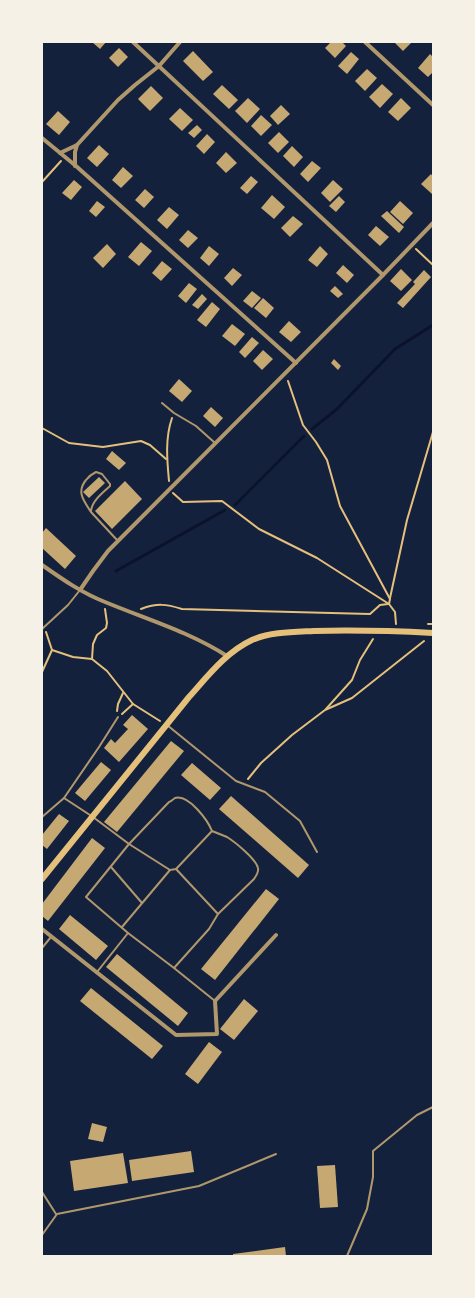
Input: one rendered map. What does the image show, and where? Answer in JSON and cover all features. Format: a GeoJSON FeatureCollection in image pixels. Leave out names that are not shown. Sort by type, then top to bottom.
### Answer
{"type":"FeatureCollection","features":[{"type":"Feature","properties":{"kind":"main road"},"geometry":{"type":"LineString","coordinates":[[42,879],[189,697],[228,656],[252,640],[276,634],[328,630],[433,633]]}},
{"type":"Feature","properties":{"kind":"street"},"geometry":{"type":"LineString","coordinates":[[133,42],[383,275]]}},
{"type":"Feature","properties":{"kind":"street"},"geometry":{"type":"LineString","coordinates":[[60,153],[77,145],[118,100],[159,66],[180,42]]}},
{"type":"Feature","properties":{"kind":"street"},"geometry":{"type":"LineString","coordinates":[[365,42],[433,105]]}},
{"type":"Feature","properties":{"kind":"street"},"geometry":{"type":"LineString","coordinates":[[42,138],[76,166],[296,363]]}},
{"type":"Feature","properties":{"kind":"street"},"geometry":{"type":"LineString","coordinates":[[76,166],[75,152],[77,145]]}},
{"type":"Feature","properties":{"kind":"street"},"geometry":{"type":"LineString","coordinates":[[80,590],[93,570],[118,541],[286,374],[433,223]]}},
{"type":"Feature","properties":{"kind":"street"},"geometry":{"type":"LineString","coordinates":[[42,565],[80,590],[104,602],[134,612],[204,642],[228,656]]}},
{"type":"Feature","properties":{"kind":"street"},"geometry":{"type":"LineString","coordinates":[[42,929],[176,1035],[217,1034],[215,1001],[276,935]]}},
{"type":"Feature","properties":{"kind":"lane"},"geometry":{"type":"LineString","coordinates":[[162,404],[196,426],[216,444]]}},
{"type":"Feature","properties":{"kind":"lane"},"geometry":{"type":"LineString","coordinates":[[91,512],[91,508],[95,501],[110,486],[102,474],[96,472],[82,485],[80,491],[81,497],[91,512],[118,541]]}},
{"type":"Feature","properties":{"kind":"lane"},"geometry":{"type":"LineString","coordinates":[[43,628],[68,606],[80,590]]}},
{"type":"Feature","properties":{"kind":"lane"},"geometry":{"type":"LineString","coordinates":[[42,817],[64,798],[118,717]]}},
{"type":"Feature","properties":{"kind":"lane"},"geometry":{"type":"LineString","coordinates":[[166,724],[236,781],[265,792],[300,821],[317,852]]}},
{"type":"Feature","properties":{"kind":"lane"},"geometry":{"type":"LineString","coordinates":[[64,798],[93,816],[130,844],[170,870]]}},
{"type":"Feature","properties":{"kind":"lane"},"geometry":{"type":"LineString","coordinates":[[174,968],[209,929],[218,914],[254,879],[258,873],[258,868],[254,861],[240,847],[228,838],[212,832],[208,822],[195,808],[180,798],[175,798],[169,802],[130,844],[86,897],[128,933],[215,1001]]}},
{"type":"Feature","properties":{"kind":"lane"},"geometry":{"type":"LineString","coordinates":[[122,927],[170,870],[176,869],[212,832]]}},
{"type":"Feature","properties":{"kind":"lane"},"geometry":{"type":"LineString","coordinates":[[111,867],[142,903]]}},
{"type":"Feature","properties":{"kind":"lane"},"geometry":{"type":"LineString","coordinates":[[176,869],[218,914]]}},
{"type":"Feature","properties":{"kind":"lane"},"geometry":{"type":"LineString","coordinates":[[97,972],[128,933]]}},
{"type":"Feature","properties":{"kind":"lane"},"geometry":{"type":"LineString","coordinates":[[42,948],[51,936]]}},
{"type":"Feature","properties":{"kind":"lane"},"geometry":{"type":"LineString","coordinates":[[347,1256],[367,1209],[373,1177],[374,1151],[417,1115],[433,1107]]}},
{"type":"Feature","properties":{"kind":"lane"},"geometry":{"type":"LineString","coordinates":[[42,1235],[57,1214],[199,1186],[276,1154]]}},
{"type":"Feature","properties":{"kind":"lane"},"geometry":{"type":"LineString","coordinates":[[42,1192],[57,1214]]}},
{"type":"Feature","properties":{"kind":"path"},"geometry":{"type":"LineString","coordinates":[[42,182],[64,157]]}},
{"type":"Feature","properties":{"kind":"path"},"geometry":{"type":"LineString","coordinates":[[412,245],[433,265]]}},
{"type":"Feature","properties":{"kind":"path"},"geometry":{"type":"LineString","coordinates":[[286,374],[303,425],[327,460],[340,506],[390,599]]}},
{"type":"Feature","properties":{"kind":"path"},"geometry":{"type":"LineString","coordinates":[[174,413],[168,436],[167,459],[170,490],[183,502],[222,501],[259,529],[317,558],[389,604],[396,612],[396,631]]}},
{"type":"Feature","properties":{"kind":"path"},"geometry":{"type":"LineString","coordinates":[[42,428],[69,443],[103,447],[141,442],[150,445],[167,459]]}},
{"type":"Feature","properties":{"kind":"path"},"geometry":{"type":"LineString","coordinates":[[389,604],[407,520],[433,432]]}},
{"type":"Feature","properties":{"kind":"path"},"geometry":{"type":"LineString","coordinates":[[92,659],[93,644],[97,635],[106,628],[107,623],[104,602]]}},
{"type":"Feature","properties":{"kind":"path"},"geometry":{"type":"LineString","coordinates":[[134,612],[149,606],[166,604],[182,610],[370,614],[380,604],[389,604]]}},
{"type":"Feature","properties":{"kind":"path"},"geometry":{"type":"LineString","coordinates":[[42,672],[52,650],[43,628]]}},
{"type":"Feature","properties":{"kind":"path"},"geometry":{"type":"LineString","coordinates":[[243,784],[261,763],[292,735],[325,710],[352,680],[360,660],[378,631]]}},
{"type":"Feature","properties":{"kind":"path"},"geometry":{"type":"LineString","coordinates":[[325,710],[352,698],[426,639]]}},
{"type":"Feature","properties":{"kind":"path"},"geometry":{"type":"LineString","coordinates":[[52,650],[73,657],[92,659],[107,671],[133,704],[166,724]]}},
{"type":"Feature","properties":{"kind":"path"},"geometry":{"type":"LineString","coordinates":[[123,693],[118,704],[118,717],[133,704]]}},
{"type":"Feature","properties":{"kind":"building"},"geometry":{"type":"Polygon","coordinates":[[[92,42],[106,42],[100,49],[92,42]]]}},
{"type":"Feature","properties":{"kind":"building"},"geometry":{"type":"Polygon","coordinates":[[[331,42],[342,42],[346,46],[335,58],[325,48],[331,42]]]}},
{"type":"Feature","properties":{"kind":"building"},"geometry":{"type":"Polygon","coordinates":[[[394,42],[412,42],[403,51],[394,42]]]}},
{"type":"Feature","properties":{"kind":"building"},"geometry":{"type":"Polygon","coordinates":[[[119,48],[128,57],[118,67],[109,58],[119,48]]]}},
{"type":"Feature","properties":{"kind":"building"},"geometry":{"type":"Polygon","coordinates":[[[193,51],[213,72],[203,81],[183,61],[193,51]]]}},
{"type":"Feature","properties":{"kind":"building"},"geometry":{"type":"Polygon","coordinates":[[[351,52],[359,59],[347,74],[338,66],[351,52]]]}},
{"type":"Feature","properties":{"kind":"building"},"geometry":{"type":"Polygon","coordinates":[[[430,54],[433,57],[433,72],[428,77],[418,68],[430,54]]]}},
{"type":"Feature","properties":{"kind":"building"},"geometry":{"type":"Polygon","coordinates":[[[367,69],[377,78],[365,91],[355,81],[367,69]]]}},
{"type":"Feature","properties":{"kind":"building"},"geometry":{"type":"Polygon","coordinates":[[[382,84],[393,94],[380,108],[369,97],[382,84]]]}},
{"type":"Feature","properties":{"kind":"building"},"geometry":{"type":"Polygon","coordinates":[[[222,85],[238,100],[229,109],[213,94],[222,85]]]}},
{"type":"Feature","properties":{"kind":"building"},"geometry":{"type":"Polygon","coordinates":[[[151,86],[163,98],[150,111],[138,99],[151,86]]]}},
{"type":"Feature","properties":{"kind":"building"},"geometry":{"type":"Polygon","coordinates":[[[248,98],[260,109],[247,123],[235,111],[248,98]]]}},
{"type":"Feature","properties":{"kind":"building"},"geometry":{"type":"Polygon","coordinates":[[[401,98],[411,108],[398,121],[388,112],[401,98]]]}},
{"type":"Feature","properties":{"kind":"building"},"geometry":{"type":"Polygon","coordinates":[[[281,105],[290,114],[278,125],[270,116],[281,105]]]}},
{"type":"Feature","properties":{"kind":"building"},"geometry":{"type":"Polygon","coordinates":[[[180,108],[193,120],[182,131],[169,119],[180,108]]]}},
{"type":"Feature","properties":{"kind":"building"},"geometry":{"type":"Polygon","coordinates":[[[58,111],[70,122],[59,135],[46,124],[58,111]]]}},
{"type":"Feature","properties":{"kind":"building"},"geometry":{"type":"Polygon","coordinates":[[[261,115],[272,125],[261,136],[251,126],[261,115]]]}},
{"type":"Feature","properties":{"kind":"building"},"geometry":{"type":"Polygon","coordinates":[[[197,125],[202,130],[194,138],[188,133],[197,125]]]}},
{"type":"Feature","properties":{"kind":"building"},"geometry":{"type":"Polygon","coordinates":[[[279,132],[289,142],[278,153],[268,143],[279,132]]]}},
{"type":"Feature","properties":{"kind":"building"},"geometry":{"type":"Polygon","coordinates":[[[207,134],[215,142],[204,154],[196,146],[207,134]]]}},
{"type":"Feature","properties":{"kind":"building"},"geometry":{"type":"Polygon","coordinates":[[[99,145],[109,154],[97,167],[87,158],[99,145]]]}},
{"type":"Feature","properties":{"kind":"building"},"geometry":{"type":"Polygon","coordinates":[[[292,146],[303,157],[294,167],[283,156],[292,146]]]}},
{"type":"Feature","properties":{"kind":"building"},"geometry":{"type":"Polygon","coordinates":[[[226,152],[237,163],[226,173],[216,163],[226,152]]]}},
{"type":"Feature","properties":{"kind":"building"},"geometry":{"type":"Polygon","coordinates":[[[312,161],[321,168],[308,182],[300,174],[312,161]]]}},
{"type":"Feature","properties":{"kind":"building"},"geometry":{"type":"Polygon","coordinates":[[[123,167],[133,176],[121,188],[112,180],[123,167]]]}},
{"type":"Feature","properties":{"kind":"building"},"geometry":{"type":"Polygon","coordinates":[[[431,174],[433,177],[432,194],[421,184],[431,174]]]}},
{"type":"Feature","properties":{"kind":"building"},"geometry":{"type":"Polygon","coordinates":[[[251,176],[258,182],[247,194],[240,188],[251,176]]]}},
{"type":"Feature","properties":{"kind":"building"},"geometry":{"type":"Polygon","coordinates":[[[74,180],[82,187],[71,200],[62,193],[74,180]]]}},
{"type":"Feature","properties":{"kind":"building"},"geometry":{"type":"Polygon","coordinates":[[[333,180],[343,189],[330,202],[321,193],[333,180]]]}},
{"type":"Feature","properties":{"kind":"building"},"geometry":{"type":"Polygon","coordinates":[[[145,189],[154,197],[144,208],[135,200],[145,189]]]}},
{"type":"Feature","properties":{"kind":"building"},"geometry":{"type":"Polygon","coordinates":[[[272,195],[285,207],[274,219],[261,208],[272,195]]]}},
{"type":"Feature","properties":{"kind":"building"},"geometry":{"type":"Polygon","coordinates":[[[339,196],[345,202],[336,212],[329,206],[339,196]]]}},
{"type":"Feature","properties":{"kind":"building"},"geometry":{"type":"Polygon","coordinates":[[[97,201],[105,207],[96,217],[89,211],[97,201]]]}},
{"type":"Feature","properties":{"kind":"building"},"geometry":{"type":"Polygon","coordinates":[[[400,201],[413,213],[403,224],[390,212],[400,201]]]}},
{"type":"Feature","properties":{"kind":"building"},"geometry":{"type":"Polygon","coordinates":[[[169,207],[179,215],[167,229],[157,220],[169,207]]]}},
{"type":"Feature","properties":{"kind":"building"},"geometry":{"type":"Polygon","coordinates":[[[387,211],[404,227],[399,233],[381,216],[387,211]]]}},
{"type":"Feature","properties":{"kind":"building"},"geometry":{"type":"Polygon","coordinates":[[[293,216],[303,224],[290,237],[281,228],[293,216]]]}},
{"type":"Feature","properties":{"kind":"building"},"geometry":{"type":"Polygon","coordinates":[[[376,226],[389,237],[380,246],[368,235],[376,226]]]}},
{"type":"Feature","properties":{"kind":"building"},"geometry":{"type":"Polygon","coordinates":[[[188,230],[198,238],[188,248],[179,240],[188,230]]]}},
{"type":"Feature","properties":{"kind":"building"},"geometry":{"type":"Polygon","coordinates":[[[141,242],[152,251],[139,266],[128,257],[141,242]]]}},
{"type":"Feature","properties":{"kind":"building"},"geometry":{"type":"Polygon","coordinates":[[[107,244],[116,254],[103,268],[93,258],[107,244]]]}},
{"type":"Feature","properties":{"kind":"building"},"geometry":{"type":"Polygon","coordinates":[[[209,246],[219,254],[209,266],[200,258],[209,246]]]}},
{"type":"Feature","properties":{"kind":"building"},"geometry":{"type":"Polygon","coordinates":[[[320,246],[328,254],[317,267],[308,260],[320,246]]]}},
{"type":"Feature","properties":{"kind":"building"},"geometry":{"type":"Polygon","coordinates":[[[162,261],[172,269],[161,281],[152,273],[162,261]]]}},
{"type":"Feature","properties":{"kind":"building"},"geometry":{"type":"Polygon","coordinates":[[[343,265],[354,275],[347,283],[336,273],[343,265]]]}},
{"type":"Feature","properties":{"kind":"building"},"geometry":{"type":"Polygon","coordinates":[[[233,268],[242,275],[232,286],[224,278],[233,268]]]}},
{"type":"Feature","properties":{"kind":"building"},"geometry":{"type":"Polygon","coordinates":[[[401,269],[412,280],[401,291],[390,281],[401,269]]]}},
{"type":"Feature","properties":{"kind":"building"},"geometry":{"type":"Polygon","coordinates":[[[424,270],[431,277],[403,308],[397,303],[415,284],[413,282],[424,270]]]}},
{"type":"Feature","properties":{"kind":"building"},"geometry":{"type":"Polygon","coordinates":[[[189,283],[197,289],[186,303],[178,296],[189,283]]]}},
{"type":"Feature","properties":{"kind":"building"},"geometry":{"type":"Polygon","coordinates":[[[335,286],[343,294],[338,298],[330,291],[335,286]]]}},
{"type":"Feature","properties":{"kind":"building"},"geometry":{"type":"Polygon","coordinates":[[[252,291],[261,298],[252,308],[243,301],[252,291]]]}},
{"type":"Feature","properties":{"kind":"building"},"geometry":{"type":"Polygon","coordinates":[[[202,294],[207,299],[198,309],[192,305],[202,294]]]}},
{"type":"Feature","properties":{"kind":"building"},"geometry":{"type":"Polygon","coordinates":[[[263,298],[274,308],[266,318],[254,308],[263,298]]]}},
{"type":"Feature","properties":{"kind":"building"},"geometry":{"type":"Polygon","coordinates":[[[212,302],[220,309],[206,327],[197,320],[212,302]]]}},
{"type":"Feature","properties":{"kind":"building"},"geometry":{"type":"Polygon","coordinates":[[[289,321],[301,332],[291,342],[279,332],[289,321]]]}},
{"type":"Feature","properties":{"kind":"building"},"geometry":{"type":"Polygon","coordinates":[[[232,324],[245,334],[235,346],[222,336],[232,324]]]}},
{"type":"Feature","properties":{"kind":"building"},"geometry":{"type":"Polygon","coordinates":[[[252,337],[259,343],[245,358],[239,352],[252,337]]]}},
{"type":"Feature","properties":{"kind":"building"},"geometry":{"type":"Polygon","coordinates":[[[263,350],[273,359],[262,370],[253,361],[263,350]]]}},
{"type":"Feature","properties":{"kind":"building"},"geometry":{"type":"Polygon","coordinates":[[[334,359],[341,366],[338,370],[331,363],[334,359]]]}},
{"type":"Feature","properties":{"kind":"building"},"geometry":{"type":"Polygon","coordinates":[[[179,379],[192,391],[182,402],[169,391],[179,379]]]}},
{"type":"Feature","properties":{"kind":"building"},"geometry":{"type":"Polygon","coordinates":[[[211,407],[223,418],[215,427],[203,416],[211,407]]]}},
{"type":"Feature","properties":{"kind":"building"},"geometry":{"type":"Polygon","coordinates":[[[112,451],[126,463],[119,470],[106,459],[112,451]]]}},
{"type":"Feature","properties":{"kind":"building"},"geometry":{"type":"Polygon","coordinates":[[[99,477],[105,483],[89,498],[83,492],[99,477]]]}},
{"type":"Feature","properties":{"kind":"building"},"geometry":{"type":"Polygon","coordinates":[[[125,481],[142,499],[112,529],[95,511],[125,481]]]}},
{"type":"Feature","properties":{"kind":"building"},"geometry":{"type":"Polygon","coordinates":[[[46,528],[76,556],[65,569],[42,548],[42,533],[46,528]]]}},
{"type":"Feature","properties":{"kind":"building"},"geometry":{"type":"Polygon","coordinates":[[[132,715],[148,729],[119,762],[104,748],[111,739],[115,743],[128,729],[123,725],[132,715]]]}},
{"type":"Feature","properties":{"kind":"building"},"geometry":{"type":"Polygon","coordinates":[[[171,741],[184,751],[117,832],[104,822],[171,741]]]}},
{"type":"Feature","properties":{"kind":"building"},"geometry":{"type":"Polygon","coordinates":[[[101,762],[111,770],[85,801],[75,793],[101,762]]]}},
{"type":"Feature","properties":{"kind":"building"},"geometry":{"type":"Polygon","coordinates":[[[192,763],[221,788],[210,800],[181,775],[192,763]]]}},
{"type":"Feature","properties":{"kind":"building"},"geometry":{"type":"Polygon","coordinates":[[[231,796],[309,865],[298,878],[219,809],[231,796]]]}},
{"type":"Feature","properties":{"kind":"building"},"geometry":{"type":"Polygon","coordinates":[[[59,814],[69,821],[47,849],[42,845],[42,835],[59,814]]]}},
{"type":"Feature","properties":{"kind":"building"},"geometry":{"type":"Polygon","coordinates":[[[92,838],[105,848],[48,921],[42,916],[42,904],[92,838]]]}},
{"type":"Feature","properties":{"kind":"building"},"geometry":{"type":"Polygon","coordinates":[[[266,889],[279,899],[215,980],[201,969],[266,889]]]}},
{"type":"Feature","properties":{"kind":"building"},"geometry":{"type":"Polygon","coordinates":[[[70,915],[108,946],[96,960],[59,929],[70,915]]]}},
{"type":"Feature","properties":{"kind":"building"},"geometry":{"type":"Polygon","coordinates":[[[117,954],[188,1013],[178,1026],[106,967],[117,954]]]}},
{"type":"Feature","properties":{"kind":"building"},"geometry":{"type":"Polygon","coordinates":[[[91,988],[163,1046],[152,1059],[80,1001],[91,988]]]}},
{"type":"Feature","properties":{"kind":"building"},"geometry":{"type":"Polygon","coordinates":[[[244,999],[258,1011],[234,1040],[220,1029],[244,999]]]}},
{"type":"Feature","properties":{"kind":"building"},"geometry":{"type":"Polygon","coordinates":[[[209,1042],[222,1052],[198,1084],[185,1074],[209,1042]]]}},
{"type":"Feature","properties":{"kind":"building"},"geometry":{"type":"Polygon","coordinates":[[[92,1123],[107,1127],[103,1142],[88,1139],[92,1123]]]}},
{"type":"Feature","properties":{"kind":"building"},"geometry":{"type":"Polygon","coordinates":[[[191,1151],[194,1172],[132,1181],[129,1160],[191,1151]]]}},
{"type":"Feature","properties":{"kind":"building"},"geometry":{"type":"Polygon","coordinates":[[[123,1153],[128,1183],[74,1191],[70,1161],[123,1153]]]}},
{"type":"Feature","properties":{"kind":"building"},"geometry":{"type":"Polygon","coordinates":[[[335,1165],[338,1207],[320,1208],[317,1166],[335,1165]]]}},
{"type":"Feature","properties":{"kind":"building"},"geometry":{"type":"Polygon","coordinates":[[[285,1247],[286,1256],[233,1256],[233,1254],[285,1247]]]}},
{"type":"Feature","properties":{"kind":"waterway"},"geometry":{"type":"LineString","coordinates":[[312,429],[337,409],[395,349],[433,325]]}},
{"type":"Feature","properties":{"kind":"waterway"},"geometry":{"type":"LineString","coordinates":[[235,505],[304,436]]}},
{"type":"Feature","properties":{"kind":"waterway"},"geometry":{"type":"LineString","coordinates":[[116,571],[225,510]]}}]}
